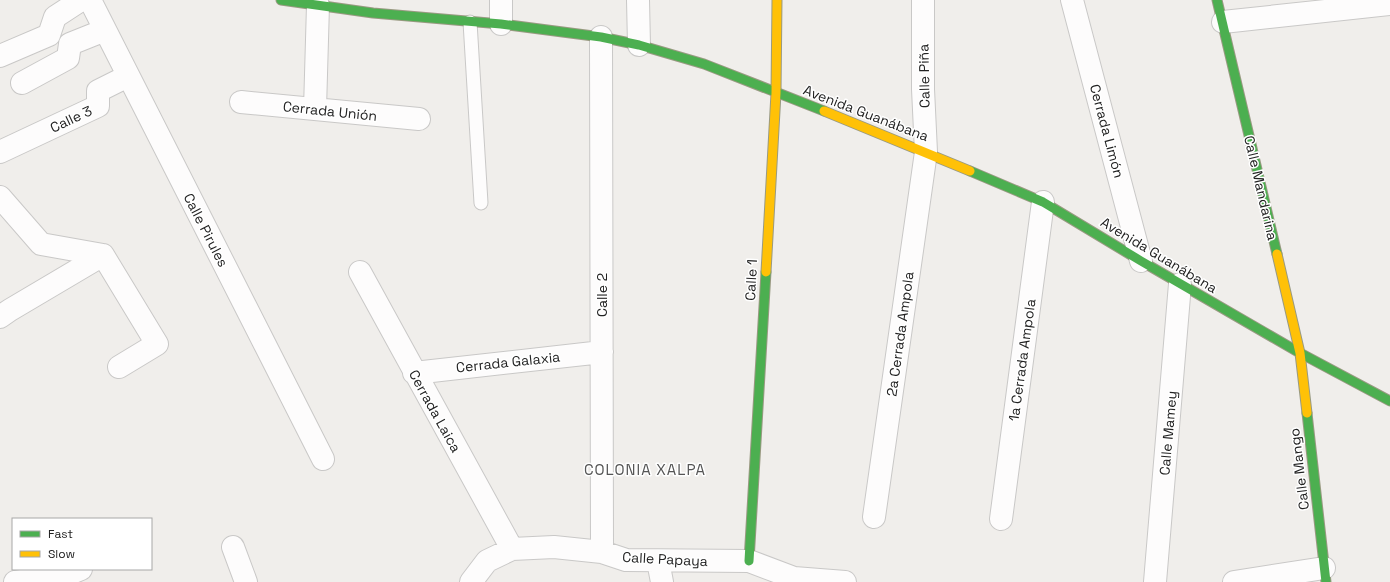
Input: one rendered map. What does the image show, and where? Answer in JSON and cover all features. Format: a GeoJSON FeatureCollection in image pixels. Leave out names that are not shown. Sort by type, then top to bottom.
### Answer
{"type":"FeatureCollection","features":[{"type":"Feature","properties":{"kind":"street"},"geometry":{"type":"LineString","coordinates":[[0,56],[48,35],[55,16],[81,0]]}},
{"type":"Feature","properties":{"kind":"street","name":"Calle Pirules"},"geometry":{"type":"LineString","coordinates":[[90,0],[323,459]]}},
{"type":"Feature","properties":{"kind":"street","name":"Avenida Guanábana"},"geometry":{"type":"LineString","coordinates":[[281,0],[318,5],[373,6],[470,22],[501,24],[601,37],[639,45],[704,64],[926,152],[1043,202],[1300,354],[1390,401]]}},
{"type":"Feature","properties":{"kind":"street"},"geometry":{"type":"LineString","coordinates":[[501,0],[501,24]]}},
{"type":"Feature","properties":{"kind":"street"},"geometry":{"type":"LineString","coordinates":[[638,0],[639,45]]}},
{"type":"Feature","properties":{"kind":"street","name":"Calle 1"},"geometry":{"type":"LineString","coordinates":[[749,561],[776,93],[777,0]]}},
{"type":"Feature","properties":{"kind":"street","name":"Calle Piña"},"geometry":{"type":"LineString","coordinates":[[923,0],[923,89],[926,152]]}},
{"type":"Feature","properties":{"kind":"street","name":"Cerrada Limón"},"geometry":{"type":"LineString","coordinates":[[1072,0],[1141,261]]}},
{"type":"Feature","properties":{"kind":"street","name":"Calle Mandarina"},"geometry":{"type":"LineString","coordinates":[[1217,0],[1300,354]]}},
{"type":"Feature","properties":{"kind":"street"},"geometry":{"type":"LineString","coordinates":[[1223,22],[1390,4]]}},
{"type":"Feature","properties":{"kind":"street"},"geometry":{"type":"LineString","coordinates":[[315,109],[318,5]]}},
{"type":"Feature","properties":{"kind":"street"},"geometry":{"type":"LineString","coordinates":[[22,83],[68,58],[70,44],[106,30]]}},
{"type":"Feature","properties":{"kind":"street","name":"Calle 2"},"geometry":{"type":"LineString","coordinates":[[601,37],[602,552]]}},
{"type":"Feature","properties":{"kind":"street","name":"Calle 3"},"geometry":{"type":"LineString","coordinates":[[0,152],[98,106],[98,91],[128,76]]}},
{"type":"Feature","properties":{"kind":"street","name":"Cerrada Unión"},"geometry":{"type":"LineString","coordinates":[[241,102],[419,119]]}},
{"type":"Feature","properties":{"kind":"street","name":"2a Cerrada Ampola"},"geometry":{"type":"LineString","coordinates":[[874,517],[926,152]]}},
{"type":"Feature","properties":{"kind":"street"},"geometry":{"type":"LineString","coordinates":[[0,197],[41,244],[103,255],[157,344],[119,367]]}},
{"type":"Feature","properties":{"kind":"street","name":"1a Cerrada Ampola"},"geometry":{"type":"LineString","coordinates":[[1001,519],[1043,202]]}},
{"type":"Feature","properties":{"kind":"street"},"geometry":{"type":"LineString","coordinates":[[0,317],[103,255]]}},
{"type":"Feature","properties":{"kind":"street","name":"Cerrada Laica"},"geometry":{"type":"LineString","coordinates":[[360,272],[512,550]]}},
{"type":"Feature","properties":{"kind":"street","name":"Calle Mamey"},"geometry":{"type":"LineString","coordinates":[[1155,582],[1180,284]]}},
{"type":"Feature","properties":{"kind":"street","name":"Cerrada Galaxia"},"geometry":{"type":"LineString","coordinates":[[414,373],[602,352]]}},
{"type":"Feature","properties":{"kind":"street","name":"Calle Mango"},"geometry":{"type":"LineString","coordinates":[[1300,354],[1325,575]]}},
{"type":"Feature","properties":{"kind":"street"},"geometry":{"type":"LineString","coordinates":[[234,547],[246,582]]}},
{"type":"Feature","properties":{"kind":"street","name":"Calle Papaya"},"geometry":{"type":"LineString","coordinates":[[471,582],[486,561],[512,550],[554,547],[602,552],[626,560],[749,561],[795,580],[845,582]]}},
{"type":"Feature","properties":{"kind":"street"},"geometry":{"type":"LineString","coordinates":[[658,561],[662,582]]}},
{"type":"Feature","properties":{"kind":"street"},"geometry":{"type":"LineString","coordinates":[[15,582],[74,575]]}},
{"type":"Feature","properties":{"kind":"street"},"geometry":{"type":"LineString","coordinates":[[1234,582],[1325,575]]}},
{"type":"Feature","properties":{"kind":"lane"},"geometry":{"type":"LineString","coordinates":[[470,22],[481,204]]}},
{"type":"Feature","properties":{"kind":"traffic: fast"},"geometry":{"type":"LineString","coordinates":[[281,0],[373,13],[501,24],[601,37],[639,45],[704,64],[824,111]]}},
{"type":"Feature","properties":{"kind":"traffic: fast"},"geometry":{"type":"LineString","coordinates":[[1217,0],[1277,254]]}},
{"type":"Feature","properties":{"kind":"traffic: fast"},"geometry":{"type":"LineString","coordinates":[[970,171],[1043,202],[1141,261],[1300,353],[1390,401]]}},
{"type":"Feature","properties":{"kind":"traffic: fast"},"geometry":{"type":"LineString","coordinates":[[749,561],[766,272]]}},
{"type":"Feature","properties":{"kind":"traffic: fast"},"geometry":{"type":"LineString","coordinates":[[1307,413],[1326,582]]}},
{"type":"Feature","properties":{"kind":"traffic: slow"},"geometry":{"type":"LineString","coordinates":[[766,272],[776,93],[777,0]]}},
{"type":"Feature","properties":{"kind":"traffic: slow"},"geometry":{"type":"LineString","coordinates":[[824,111],[970,171]]}},
{"type":"Feature","properties":{"kind":"traffic: slow"},"geometry":{"type":"LineString","coordinates":[[1277,254],[1300,353],[1307,413]]}},
{"type":"Feature","properties":{"kind":"district","name":"COLONIA XALPA"},"geometry":{"type":"Point","coordinates":[645,469]}}]}
